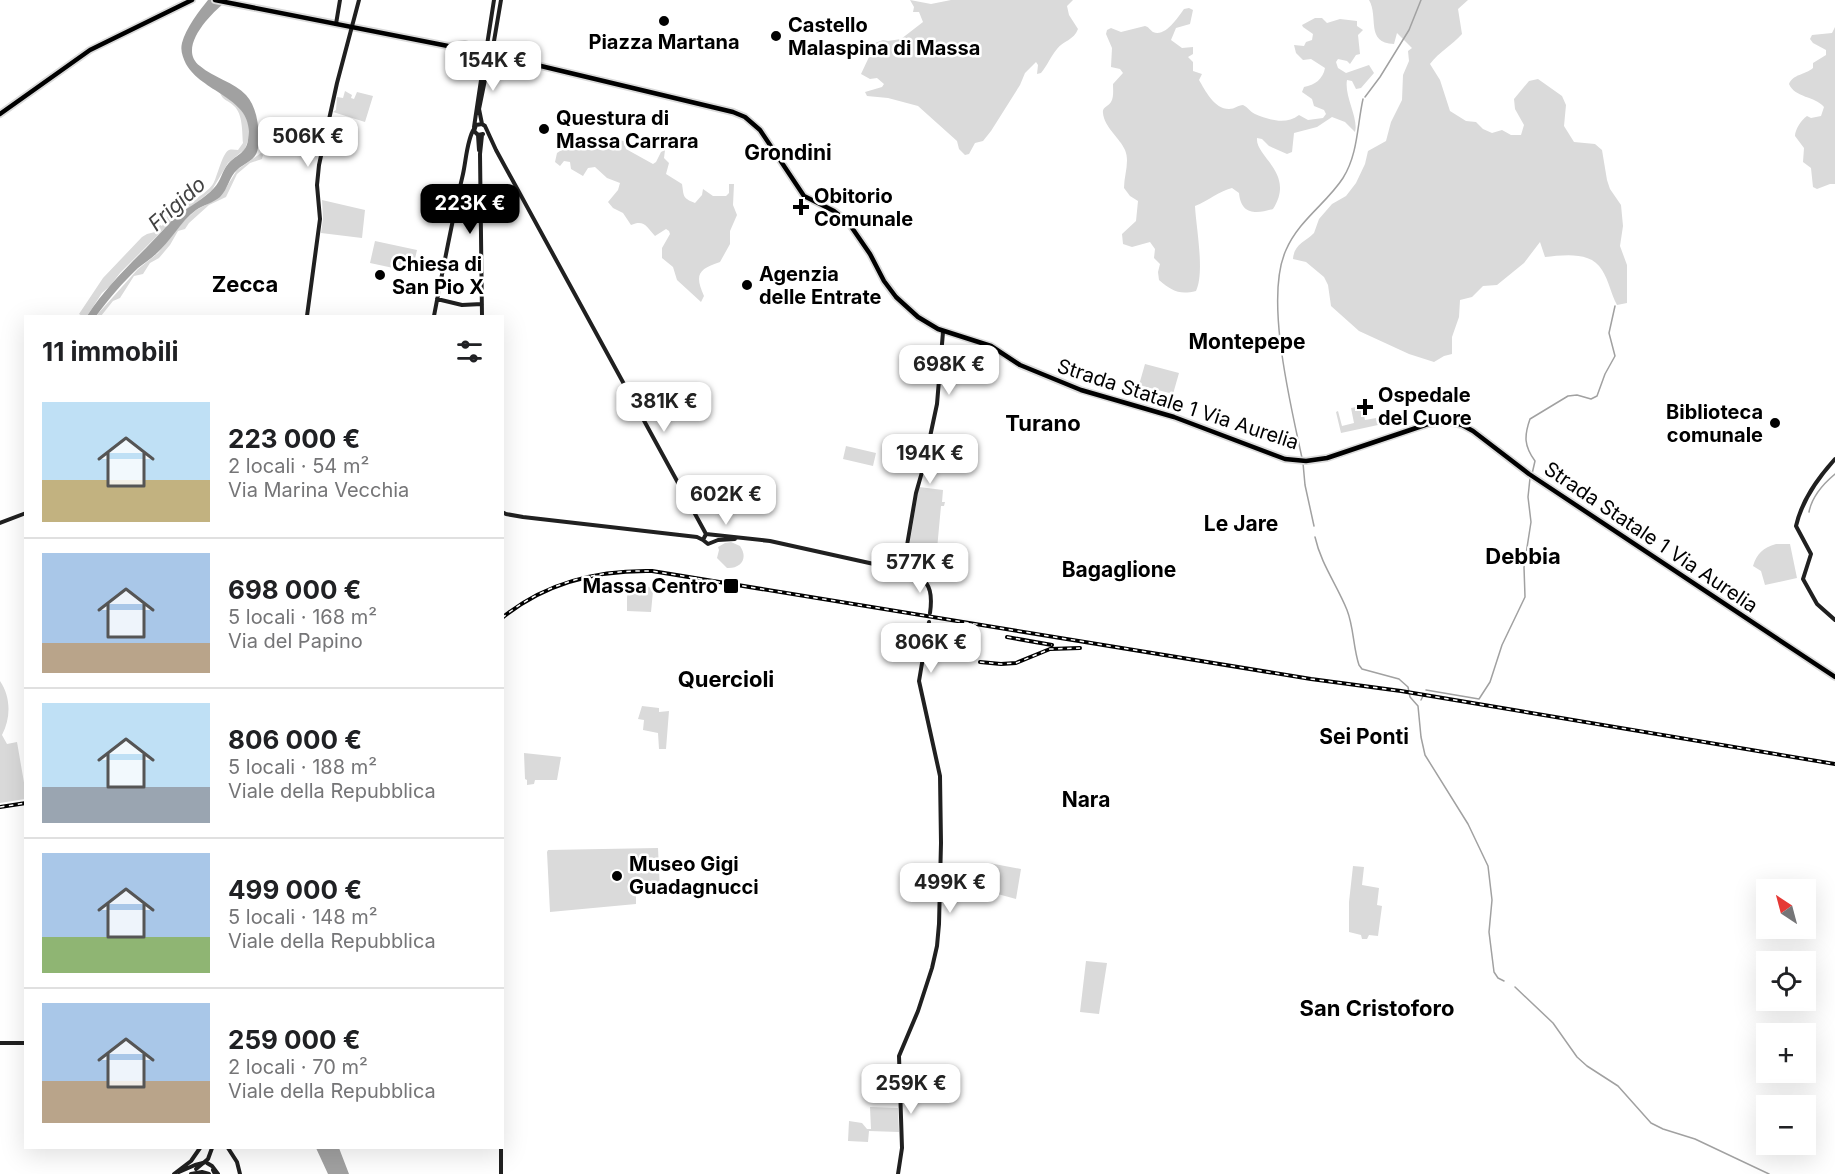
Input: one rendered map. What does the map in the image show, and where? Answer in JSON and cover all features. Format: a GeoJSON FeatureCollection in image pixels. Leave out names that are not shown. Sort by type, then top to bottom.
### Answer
{"type":"FeatureCollection","features":[{"type":"Feature","properties":{"kind":"main road"},"geometry":{"type":"LineString","coordinates":[[0,114],[90,50],[192,0]]}},
{"type":"Feature","properties":{"kind":"main road"},"geometry":{"type":"LineString","coordinates":[[215,0],[450,46],[492,57]]}},
{"type":"Feature","properties":{"kind":"main road"},"geometry":{"type":"LineString","coordinates":[[336,24],[340,0]]}},
{"type":"Feature","properties":{"kind":"main road"},"geometry":{"type":"LineString","coordinates":[[307,315],[320,219],[317,185],[319,165],[337,83],[359,0]]}},
{"type":"Feature","properties":{"kind":"main road"},"geometry":{"type":"LineString","coordinates":[[475,53],[487,45],[494,0]]}},
{"type":"Feature","properties":{"kind":"main road"},"geometry":{"type":"LineString","coordinates":[[434,315],[444,256],[470,143],[477,132],[501,0]]}},
{"type":"Feature","properties":{"kind":"main road"},"geometry":{"type":"LineString","coordinates":[[450,46],[465,44],[475,53]]}},
{"type":"Feature","properties":{"kind":"main road"},"geometry":{"type":"LineString","coordinates":[[487,45],[493,47]]}},
{"type":"Feature","properties":{"kind":"main road"},"geometry":{"type":"LineString","coordinates":[[492,57],[479,112],[482,124],[706,534],[712,539],[759,540],[892,568],[903,568],[920,577],[928,585],[932,599],[930,613]]}},
{"type":"Feature","properties":{"kind":"main road","name":"Strada Statale 1 Via Aurelia"},"geometry":{"type":"LineString","coordinates":[[492,57],[745,117],[754,123],[800,192],[812,202],[842,216],[855,231],[884,281],[896,297],[918,317],[943,332],[984,342],[1020,365],[1082,390],[1174,417],[1268,453],[1303,461],[1327,458],[1428,424],[1448,422],[1462,425],[1531,475],[1835,677]]}},
{"type":"Feature","properties":{"kind":"main road"},"geometry":{"type":"LineString","coordinates":[[482,124],[478,124],[477,132],[480,153],[482,315]]}},
{"type":"Feature","properties":{"kind":"main road"},"geometry":{"type":"LineString","coordinates":[[477,132],[486,129]]}},
{"type":"Feature","properties":{"kind":"main road"},"geometry":{"type":"LineString","coordinates":[[477,132],[486,136],[493,143]]}},
{"type":"Feature","properties":{"kind":"main road"},"geometry":{"type":"LineString","coordinates":[[437,299],[462,305],[482,304]]}},
{"type":"Feature","properties":{"kind":"main road"},"geometry":{"type":"LineString","coordinates":[[903,568],[909,561],[906,556],[916,493],[937,404],[943,332]]}},
{"type":"Feature","properties":{"kind":"main road"},"geometry":{"type":"LineString","coordinates":[[1835,459],[1807,497],[1797,523],[1798,531],[1811,554],[1803,579],[1817,604],[1835,620]]}},
{"type":"Feature","properties":{"kind":"main road"},"geometry":{"type":"LineString","coordinates":[[0,523],[24,514]]}},
{"type":"Feature","properties":{"kind":"main road"},"geometry":{"type":"LineString","coordinates":[[504,514],[696,537],[708,544],[712,539]]}},
{"type":"Feature","properties":{"kind":"main road"},"geometry":{"type":"LineString","coordinates":[[704,540],[706,534]]}},
{"type":"Feature","properties":{"kind":"main road"},"geometry":{"type":"LineString","coordinates":[[898,1174],[902,1148],[899,1056],[918,1011],[932,968],[939,924],[940,776],[920,681],[929,622]]}},
{"type":"Feature","properties":{"kind":"main road"},"geometry":{"type":"LineString","coordinates":[[0,1043],[24,1042]]}},
{"type":"Feature","properties":{"kind":"main road"},"geometry":{"type":"LineString","coordinates":[[175,1174],[199,1149]]}},
{"type":"Feature","properties":{"kind":"main road"},"geometry":{"type":"LineString","coordinates":[[191,1174],[214,1173],[208,1161],[210,1149]]}},
{"type":"Feature","properties":{"kind":"main road"},"geometry":{"type":"LineString","coordinates":[[186,1174],[208,1159],[210,1149]]}},
{"type":"Feature","properties":{"kind":"main road"},"geometry":{"type":"LineString","coordinates":[[229,1149],[237,1162],[240,1174]]}},
{"type":"Feature","properties":{"kind":"main road"},"geometry":{"type":"LineString","coordinates":[[501,1149],[501,1174]]}},
{"type":"Feature","properties":{"kind":"main road"},"geometry":{"type":"LineString","coordinates":[[175,1174],[208,1161]]}},
{"type":"Feature","properties":{"kind":"shaded area"},"geometry":{"type":"Polygon","coordinates":[[[208,0],[228,0],[206,21],[194,40],[192,50],[200,66],[230,83],[250,100],[256,113],[259,142],[257,152],[253,159],[234,173],[220,197],[190,215],[161,249],[127,279],[97,315],[88,315],[115,280],[170,223],[214,188],[228,164],[247,145],[248,126],[244,115],[236,105],[194,74],[182,54],[182,43],[186,32],[208,0]]]}},
{"type":"Feature","properties":{"kind":"shaded area"},"geometry":{"type":"Polygon","coordinates":[[[910,0],[931,4],[951,0],[1073,0],[1067,6],[1069,15],[1078,29],[1074,36],[1057,49],[1041,73],[1037,74],[1036,62],[1025,73],[991,131],[983,141],[975,143],[969,154],[965,155],[959,149],[957,141],[918,106],[888,98],[867,96],[865,92],[882,87],[884,84],[877,78],[870,79],[861,74],[869,57],[870,45],[883,40],[901,39],[923,22],[919,12],[913,12],[914,7],[910,0]]]}},
{"type":"Feature","properties":{"kind":"shaded area"},"geometry":{"type":"Polygon","coordinates":[[[1369,0],[1468,0],[1458,9],[1462,34],[1430,64],[1440,80],[1450,111],[1466,121],[1476,122],[1483,129],[1492,133],[1502,130],[1511,135],[1521,135],[1524,125],[1515,109],[1514,99],[1529,81],[1538,79],[1562,96],[1566,105],[1564,126],[1574,142],[1595,144],[1602,150],[1610,189],[1621,205],[1623,226],[1620,246],[1627,265],[1627,303],[1617,305],[1604,274],[1597,264],[1584,257],[1545,257],[1540,242],[1524,263],[1497,285],[1483,286],[1472,297],[1460,300],[1459,317],[1452,337],[1452,354],[1434,362],[1409,354],[1359,331],[1331,306],[1328,285],[1324,277],[1306,262],[1293,259],[1295,250],[1314,233],[1319,219],[1332,204],[1346,196],[1356,183],[1368,151],[1386,141],[1391,122],[1402,100],[1403,75],[1409,61],[1408,51],[1412,48],[1397,33],[1394,44],[1385,43],[1379,39],[1374,28],[1369,0]]]}},
{"type":"Feature","properties":{"kind":"shaded area"},"geometry":{"type":"Polygon","coordinates":[[[1184,9],[1193,10],[1190,24],[1176,28],[1171,40],[1182,48],[1193,47],[1193,54],[1188,57],[1193,62],[1193,71],[1202,74],[1199,80],[1204,89],[1214,102],[1224,108],[1231,109],[1243,105],[1255,114],[1283,121],[1299,115],[1308,120],[1323,118],[1326,114],[1324,110],[1314,106],[1312,99],[1302,92],[1304,87],[1312,85],[1320,78],[1325,68],[1311,59],[1303,60],[1296,53],[1294,45],[1304,46],[1306,42],[1312,40],[1313,34],[1302,25],[1315,18],[1322,18],[1327,23],[1340,19],[1357,21],[1357,26],[1363,30],[1358,35],[1360,54],[1356,55],[1350,64],[1338,59],[1336,62],[1338,68],[1346,73],[1369,65],[1374,73],[1361,88],[1356,89],[1352,81],[1347,80],[1355,132],[1345,122],[1332,117],[1317,127],[1294,133],[1292,152],[1287,154],[1257,138],[1258,145],[1278,176],[1279,196],[1273,209],[1255,212],[1246,209],[1240,200],[1239,193],[1232,188],[1195,206],[1199,283],[1196,291],[1185,293],[1172,289],[1159,280],[1160,264],[1154,258],[1155,249],[1150,242],[1132,247],[1123,244],[1122,234],[1136,221],[1138,201],[1124,188],[1127,164],[1125,150],[1106,123],[1103,111],[1112,100],[1113,84],[1123,73],[1120,69],[1111,67],[1112,48],[1106,34],[1107,30],[1111,28],[1121,32],[1145,26],[1153,32],[1162,32],[1184,9]]]}},
{"type":"Feature","properties":{"kind":"shaded area"},"geometry":{"type":"Polygon","coordinates":[[[1835,27],[1835,184],[1817,189],[1813,187],[1811,168],[1803,162],[1804,148],[1795,136],[1797,128],[1807,116],[1811,118],[1821,116],[1824,107],[1800,95],[1789,84],[1793,78],[1813,68],[1813,63],[1826,55],[1826,50],[1810,39],[1812,35],[1832,33],[1835,27]]]}},
{"type":"Feature","properties":{"kind":"shaded area"},"geometry":{"type":"Polygon","coordinates":[[[345,91],[354,99],[357,92],[373,96],[365,122],[333,112],[336,110],[337,97],[343,98],[345,91]]]}},
{"type":"Feature","properties":{"kind":"shaded area"},"geometry":{"type":"Polygon","coordinates":[[[220,93],[236,103],[248,120],[249,137],[245,149],[228,163],[212,190],[163,230],[120,273],[102,293],[88,315],[80,315],[79,314],[103,278],[142,237],[155,232],[160,225],[162,226],[167,216],[210,188],[226,152],[238,150],[243,143],[242,123],[237,109],[220,93]]]}},
{"type":"Feature","properties":{"kind":"shaded area"},"geometry":{"type":"Polygon","coordinates":[[[596,137],[624,141],[626,149],[653,164],[665,150],[664,158],[669,163],[666,174],[682,184],[684,196],[695,203],[702,195],[703,189],[713,196],[726,196],[729,193],[729,184],[734,184],[733,205],[737,215],[730,231],[730,244],[720,262],[707,267],[700,273],[699,282],[704,296],[701,302],[677,280],[673,267],[662,258],[662,248],[670,234],[669,231],[666,229],[655,236],[642,223],[631,225],[623,213],[613,208],[608,202],[618,190],[620,183],[607,178],[595,167],[588,168],[583,176],[571,169],[570,162],[564,161],[560,166],[555,162],[557,153],[560,151],[579,145],[581,148],[584,147],[587,139],[596,137]]]}},
{"type":"Feature","properties":{"kind":"shaded area"},"geometry":{"type":"Polygon","coordinates":[[[261,153],[263,155],[262,159],[250,163],[237,174],[226,197],[209,205],[185,229],[178,231],[159,258],[150,263],[143,274],[134,276],[120,298],[113,301],[102,315],[97,315],[138,269],[158,253],[182,223],[196,210],[213,201],[226,188],[237,170],[261,153]]]}},
{"type":"Feature","properties":{"kind":"shaded area"},"geometry":{"type":"Polygon","coordinates":[[[322,200],[365,210],[362,238],[321,233],[322,200]]]}},
{"type":"Feature","properties":{"kind":"shaded area"},"geometry":{"type":"Polygon","coordinates":[[[375,241],[417,250],[412,272],[370,263],[375,241]]]}},
{"type":"Feature","properties":{"kind":"shaded area"},"geometry":{"type":"Polygon","coordinates":[[[1145,364],[1179,373],[1173,394],[1139,385],[1145,364]]]}},
{"type":"Feature","properties":{"kind":"shaded area"},"geometry":{"type":"Polygon","coordinates":[[[1362,406],[1365,420],[1376,418],[1378,425],[1341,433],[1336,412],[1338,411],[1342,426],[1354,423],[1351,408],[1362,406]]]}},
{"type":"Feature","properties":{"kind":"shaded area"},"geometry":{"type":"Polygon","coordinates":[[[846,446],[876,453],[873,466],[843,459],[846,446]]]}},
{"type":"Feature","properties":{"kind":"shaded area"},"geometry":{"type":"Polygon","coordinates":[[[919,487],[943,490],[942,502],[945,502],[944,506],[941,506],[936,560],[908,553],[919,487]]]}},
{"type":"Feature","properties":{"kind":"shaded area"},"geometry":{"type":"Polygon","coordinates":[[[731,542],[740,546],[744,555],[739,565],[727,568],[717,558],[718,547],[731,542]]]}},
{"type":"Feature","properties":{"kind":"shaded area"},"geometry":{"type":"Polygon","coordinates":[[[1776,544],[1790,544],[1797,578],[1765,585],[1761,571],[1753,566],[1761,552],[1776,544]]]}},
{"type":"Feature","properties":{"kind":"shaded area"},"geometry":{"type":"Polygon","coordinates":[[[630,584],[649,587],[653,591],[651,612],[627,611],[630,584]]]}},
{"type":"Feature","properties":{"kind":"shaded area"},"geometry":{"type":"Polygon","coordinates":[[[0,681],[8,701],[7,722],[2,735],[7,744],[17,742],[24,782],[24,799],[0,803],[0,681]]]}},
{"type":"Feature","properties":{"kind":"shaded area"},"geometry":{"type":"Polygon","coordinates":[[[642,706],[659,708],[659,712],[669,711],[666,749],[659,749],[658,733],[643,730],[644,720],[638,719],[642,706]]]}},
{"type":"Feature","properties":{"kind":"shaded area"},"geometry":{"type":"Polygon","coordinates":[[[524,753],[561,757],[557,780],[535,780],[534,784],[527,785],[524,753]]]}},
{"type":"Feature","properties":{"kind":"shaded area"},"geometry":{"type":"Polygon","coordinates":[[[658,848],[660,891],[636,893],[636,904],[550,912],[548,850],[658,848]]]}},
{"type":"Feature","properties":{"kind":"shaded area"},"geometry":{"type":"Polygon","coordinates":[[[989,863],[1021,869],[1016,899],[983,890],[989,863]]]}},
{"type":"Feature","properties":{"kind":"shaded area"},"geometry":{"type":"Polygon","coordinates":[[[1353,866],[1364,867],[1362,885],[1379,888],[1377,905],[1382,906],[1378,936],[1369,935],[1367,939],[1362,939],[1361,935],[1349,932],[1349,902],[1353,866]]]}},
{"type":"Feature","properties":{"kind":"shaded area"},"geometry":{"type":"Polygon","coordinates":[[[1086,961],[1107,963],[1099,1014],[1080,1012],[1086,961]]]}},
{"type":"Feature","properties":{"kind":"shaded area"},"geometry":{"type":"Polygon","coordinates":[[[870,1107],[898,1108],[899,1132],[869,1131],[868,1142],[848,1141],[849,1121],[862,1123],[867,1129],[871,1129],[870,1107]]]}},
{"type":"Feature","properties":{"kind":"shaded area"},"geometry":{"type":"Polygon","coordinates":[[[316,1149],[339,1149],[349,1174],[328,1174],[316,1149]]]}},
{"type":"Feature","properties":{"kind":"waterway"},"geometry":{"type":"LineString","coordinates":[[1365,97],[1409,30],[1421,0]]}},
{"type":"Feature","properties":{"kind":"waterway"},"geometry":{"type":"LineString","coordinates":[[1302,458],[1286,382],[1278,323],[1280,271],[1292,239],[1336,187],[1348,169],[1354,150],[1363,99]]}},
{"type":"Feature","properties":{"kind":"waterway"},"geometry":{"type":"LineString","coordinates":[[1532,474],[1535,461],[1526,441],[1530,419],[1568,396],[1577,395],[1591,399],[1597,396],[1615,356],[1609,333],[1615,306]]}},
{"type":"Feature","properties":{"kind":"waterway"},"geometry":{"type":"LineString","coordinates":[[1303,463],[1305,485],[1314,526]]}},
{"type":"Feature","properties":{"kind":"waterway"},"geometry":{"type":"LineString","coordinates":[[1809,512],[1819,491],[1835,474]]}},
{"type":"Feature","properties":{"kind":"waterway"},"geometry":{"type":"LineString","coordinates":[[1426,690],[1479,699],[1490,682],[1502,645],[1525,597],[1524,567],[1531,522],[1528,497],[1530,478]]}},
{"type":"Feature","properties":{"kind":"waterway"},"geometry":{"type":"LineString","coordinates":[[1315,537],[1321,556],[1347,610],[1359,665],[1362,669],[1399,679],[1408,687],[1410,697],[1418,706],[1425,755],[1468,824],[1488,866],[1492,900],[1489,932],[1494,972],[1504,981]]}},
{"type":"Feature","properties":{"kind":"waterway"},"geometry":{"type":"LineString","coordinates":[[1421,700],[1424,694]]}},
{"type":"Feature","properties":{"kind":"waterway"},"geometry":{"type":"LineString","coordinates":[[1515,987],[1553,1023],[1577,1057],[1618,1086],[1651,1123],[1695,1139],[1769,1174]]}},
{"type":"Feature","properties":{"kind":"railway"},"geometry":{"type":"LineString","coordinates":[[504,617],[536,595],[573,581],[612,573],[652,571],[1311,679],[1401,691],[1835,764]]}},
{"type":"Feature","properties":{"kind":"railway"},"geometry":{"type":"LineString","coordinates":[[1007,637],[1052,645]]}},
{"type":"Feature","properties":{"kind":"railway"},"geometry":{"type":"LineString","coordinates":[[980,662],[1016,663],[1050,649],[1080,648]]}},
{"type":"Feature","properties":{"kind":"railway"},"geometry":{"type":"LineString","coordinates":[[0,807],[24,803]]}},
{"type":"Feature","properties":{"kind":"place","name":"Piazza Martana"},"geometry":{"type":"Point","coordinates":[664,21]}},
{"type":"Feature","properties":{"kind":"place","name":"Castello Malaspina di Massa"},"geometry":{"type":"Point","coordinates":[776,36]}},
{"type":"Feature","properties":{"kind":"place","name":"Questura di Massa Carrara"},"geometry":{"type":"Point","coordinates":[544,129]}},
{"type":"Feature","properties":{"kind":"place","name":"Obitorio Comunale"},"geometry":{"type":"Point","coordinates":[801,207]}},
{"type":"Feature","properties":{"kind":"place","name":"Chiesa di San Pio X"},"geometry":{"type":"Point","coordinates":[380,275]}},
{"type":"Feature","properties":{"kind":"place","name":"Agenzia delle Entrate"},"geometry":{"type":"Point","coordinates":[747,285]}},
{"type":"Feature","properties":{"kind":"place","name":"Ospedale del Cuore"},"geometry":{"type":"Point","coordinates":[1365,407]}},
{"type":"Feature","properties":{"kind":"place","name":"Biblioteca comunale"},"geometry":{"type":"Point","coordinates":[1775,423]}},
{"type":"Feature","properties":{"kind":"place","name":"Massa Centro"},"geometry":{"type":"Point","coordinates":[731,586]}},
{"type":"Feature","properties":{"kind":"place","name":"Museo Gigi Guadagnucci"},"geometry":{"type":"Point","coordinates":[617,876]}},
{"type":"Feature","properties":{"kind":"district","name":"Grondini"},"geometry":{"type":"Point","coordinates":[788,153]}},
{"type":"Feature","properties":{"kind":"district","name":"Zecca"},"geometry":{"type":"Point","coordinates":[245,284]}},
{"type":"Feature","properties":{"kind":"district","name":"Montepepe"},"geometry":{"type":"Point","coordinates":[1247,342]}},
{"type":"Feature","properties":{"kind":"district","name":"Turano"},"geometry":{"type":"Point","coordinates":[1043,423]}},
{"type":"Feature","properties":{"kind":"district","name":"Le Jare"},"geometry":{"type":"Point","coordinates":[1241,524]}},
{"type":"Feature","properties":{"kind":"district","name":"Debbia"},"geometry":{"type":"Point","coordinates":[1523,556]}},
{"type":"Feature","properties":{"kind":"district","name":"Bagaglione"},"geometry":{"type":"Point","coordinates":[1119,570]}},
{"type":"Feature","properties":{"kind":"district","name":"Quercioli"},"geometry":{"type":"Point","coordinates":[726,679]}},
{"type":"Feature","properties":{"kind":"district","name":"Sei Ponti"},"geometry":{"type":"Point","coordinates":[1364,737]}},
{"type":"Feature","properties":{"kind":"district","name":"Nara"},"geometry":{"type":"Point","coordinates":[1086,800]}},
{"type":"Feature","properties":{"kind":"district","name":"San Cristoforo"},"geometry":{"type":"Point","coordinates":[1377,1008]}},
{"type":"Feature","properties":{"kind":"water label","name":"Frigido"},"geometry":{"type":"Point","coordinates":[177,204]}}]}
